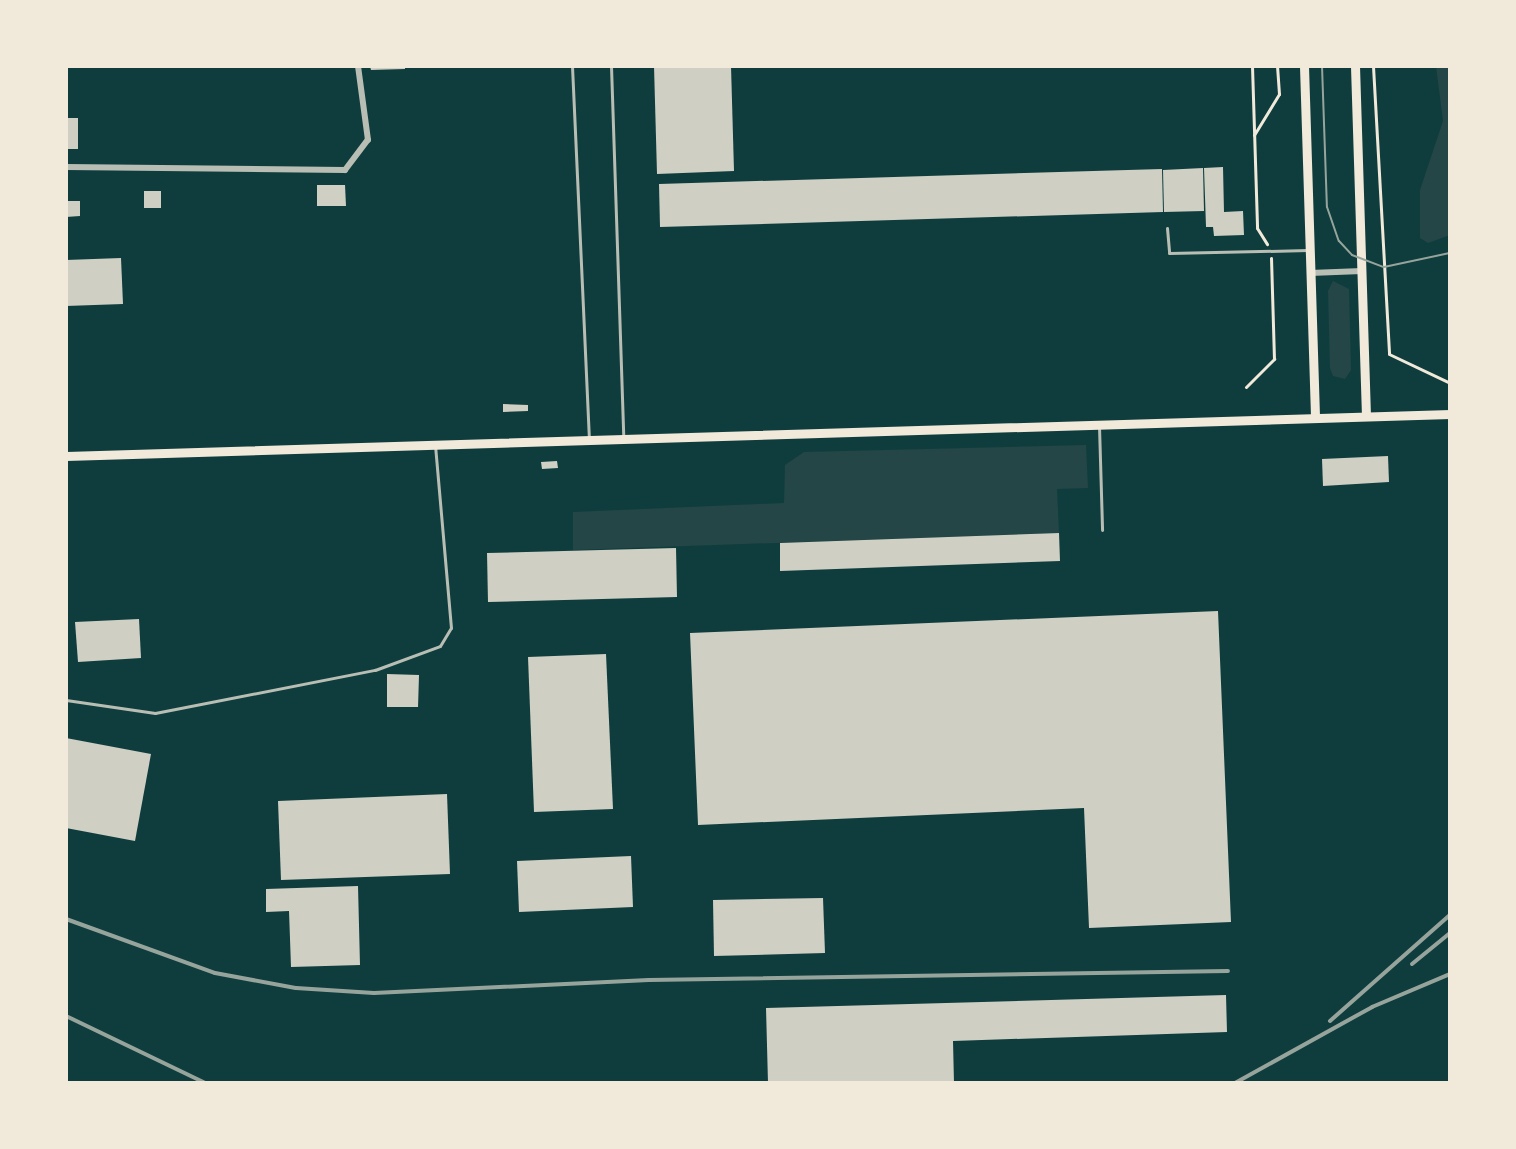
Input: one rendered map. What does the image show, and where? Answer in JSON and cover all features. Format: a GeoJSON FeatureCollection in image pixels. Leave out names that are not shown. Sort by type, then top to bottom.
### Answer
{"type":"FeatureCollection","features":[{"type":"Feature","properties":{"kind":"main road"},"geometry":{"type":"LineString","coordinates":[[1304,66],[1315,418]]}},
{"type":"Feature","properties":{"kind":"main road"},"geometry":{"type":"LineString","coordinates":[[1355,66],[1366,416]]}},
{"type":"Feature","properties":{"kind":"main road"},"geometry":{"type":"LineString","coordinates":[[66,456],[1450,414]]}},
{"type":"Feature","properties":{"kind":"street"},"geometry":{"type":"LineString","coordinates":[[66,167],[345,170],[368,140],[358,66]]}},
{"type":"Feature","properties":{"kind":"street"},"geometry":{"type":"LineString","coordinates":[[1310,273],[1362,271]]}},
{"type":"Feature","properties":{"kind":"lane"},"geometry":{"type":"LineString","coordinates":[[572,66],[589,441]]}},
{"type":"Feature","properties":{"kind":"lane"},"geometry":{"type":"LineString","coordinates":[[611,66],[623,441]]}},
{"type":"Feature","properties":{"kind":"lane"},"geometry":{"type":"LineString","coordinates":[[1167,228],[1169,253],[1310,250]]}},
{"type":"Feature","properties":{"kind":"lane"},"geometry":{"type":"LineString","coordinates":[[1099,425],[1102,530]]}},
{"type":"Feature","properties":{"kind":"lane"},"geometry":{"type":"LineString","coordinates":[[66,700],[155,713],[375,670],[440,646],[451,628],[435,446]]}},
{"type":"Feature","properties":{"kind":"path"},"geometry":{"type":"LineString","coordinates":[[1246,387],[1274,359],[1271,251],[1257,228],[1252,66]]}},
{"type":"Feature","properties":{"kind":"path"},"geometry":{"type":"LineString","coordinates":[[1254,135],[1279,94],[1277,66]]}},
{"type":"Feature","properties":{"kind":"path"},"geometry":{"type":"LineString","coordinates":[[1373,66],[1389,354],[1450,383]]}},
{"type":"Feature","properties":{"kind":"shaded area"},"geometry":{"type":"Polygon","coordinates":[[[1436,66],[1450,66],[1450,235],[1428,243],[1420,238],[1420,190],[1443,121],[1436,66]]]}},
{"type":"Feature","properties":{"kind":"shaded area"},"geometry":{"type":"Polygon","coordinates":[[[1333,281],[1349,289],[1351,370],[1345,379],[1333,376],[1330,368],[1328,291],[1333,281]]]}},
{"type":"Feature","properties":{"kind":"shaded area"},"geometry":{"type":"Polygon","coordinates":[[[1086,445],[1088,488],[1057,489],[1059,533],[573,550],[573,512],[784,503],[785,465],[804,452],[1086,445]]]}},
{"type":"Feature","properties":{"kind":"building"},"geometry":{"type":"Polygon","coordinates":[[[370,66],[405,66],[405,69],[371,70],[370,66]]]}},
{"type":"Feature","properties":{"kind":"building"},"geometry":{"type":"Polygon","coordinates":[[[654,66],[731,66],[734,171],[657,174],[654,66]]]}},
{"type":"Feature","properties":{"kind":"building"},"geometry":{"type":"Polygon","coordinates":[[[66,118],[78,118],[78,149],[66,149],[66,118]]]}},
{"type":"Feature","properties":{"kind":"building"},"geometry":{"type":"Polygon","coordinates":[[[1223,167],[1224,212],[1243,211],[1244,235],[1214,236],[1213,227],[1206,227],[1204,168],[1223,167]]]}},
{"type":"Feature","properties":{"kind":"building"},"geometry":{"type":"Polygon","coordinates":[[[1203,168],[1204,211],[1164,212],[1163,170],[1203,168]]]}},
{"type":"Feature","properties":{"kind":"building"},"geometry":{"type":"Polygon","coordinates":[[[1162,169],[1163,212],[660,227],[659,184],[1162,169]]]}},
{"type":"Feature","properties":{"kind":"building"},"geometry":{"type":"Polygon","coordinates":[[[317,185],[345,185],[346,206],[317,206],[317,185]]]}},
{"type":"Feature","properties":{"kind":"building"},"geometry":{"type":"Polygon","coordinates":[[[144,191],[161,191],[161,208],[144,208],[144,191]]]}},
{"type":"Feature","properties":{"kind":"building"},"geometry":{"type":"Polygon","coordinates":[[[66,201],[80,201],[80,216],[66,217],[66,201]]]}},
{"type":"Feature","properties":{"kind":"building"},"geometry":{"type":"Polygon","coordinates":[[[121,258],[123,304],[66,306],[66,260],[121,258]]]}},
{"type":"Feature","properties":{"kind":"building"},"geometry":{"type":"Polygon","coordinates":[[[503,404],[528,405],[528,411],[503,412],[503,404]]]}},
{"type":"Feature","properties":{"kind":"building"},"geometry":{"type":"Polygon","coordinates":[[[1388,456],[1389,482],[1323,486],[1322,459],[1388,456]]]}},
{"type":"Feature","properties":{"kind":"building"},"geometry":{"type":"Polygon","coordinates":[[[557,461],[558,468],[542,469],[541,462],[557,461]]]}},
{"type":"Feature","properties":{"kind":"building"},"geometry":{"type":"Polygon","coordinates":[[[1059,533],[1060,561],[780,571],[780,543],[1059,533]]]}},
{"type":"Feature","properties":{"kind":"building"},"geometry":{"type":"Polygon","coordinates":[[[676,548],[677,597],[488,602],[487,553],[676,548]]]}},
{"type":"Feature","properties":{"kind":"building"},"geometry":{"type":"Polygon","coordinates":[[[1218,611],[1231,922],[1089,928],[1084,808],[698,825],[690,633],[1218,611]]]}},
{"type":"Feature","properties":{"kind":"building"},"geometry":{"type":"Polygon","coordinates":[[[139,619],[141,658],[78,662],[75,622],[139,619]]]}},
{"type":"Feature","properties":{"kind":"building"},"geometry":{"type":"Polygon","coordinates":[[[606,654],[613,809],[534,812],[528,657],[606,654]]]}},
{"type":"Feature","properties":{"kind":"building"},"geometry":{"type":"Polygon","coordinates":[[[387,674],[419,675],[418,707],[387,707],[387,674]]]}},
{"type":"Feature","properties":{"kind":"building"},"geometry":{"type":"Polygon","coordinates":[[[66,738],[151,754],[135,841],[66,828],[66,738]]]}},
{"type":"Feature","properties":{"kind":"building"},"geometry":{"type":"Polygon","coordinates":[[[447,794],[450,874],[281,880],[278,801],[447,794]]]}},
{"type":"Feature","properties":{"kind":"building"},"geometry":{"type":"Polygon","coordinates":[[[631,856],[633,907],[519,912],[517,861],[631,856]]]}},
{"type":"Feature","properties":{"kind":"building"},"geometry":{"type":"Polygon","coordinates":[[[358,886],[360,965],[291,967],[289,911],[266,912],[266,889],[358,886]]]}},
{"type":"Feature","properties":{"kind":"building"},"geometry":{"type":"Polygon","coordinates":[[[823,898],[825,953],[714,956],[713,900],[823,898]]]}},
{"type":"Feature","properties":{"kind":"building"},"geometry":{"type":"Polygon","coordinates":[[[1226,995],[1227,1032],[953,1041],[954,1083],[768,1083],[766,1008],[1226,995]]]}},
{"type":"Feature","properties":{"kind":"tram line"},"geometry":{"type":"LineString","coordinates":[[1322,66],[1327,207],[1339,241],[1352,255],[1384,267],[1450,253]]}},
{"type":"Feature","properties":{"kind":"railway"},"geometry":{"type":"LineString","coordinates":[[1330,1021],[1450,915]]}},
{"type":"Feature","properties":{"kind":"railway"},"geometry":{"type":"LineString","coordinates":[[66,919],[215,973],[296,988],[374,993],[649,980],[1228,971]]}},
{"type":"Feature","properties":{"kind":"railway"},"geometry":{"type":"LineString","coordinates":[[1412,964],[1450,933]]}},
{"type":"Feature","properties":{"kind":"railway"},"geometry":{"type":"LineString","coordinates":[[1235,1083],[1372,1007],[1450,974]]}},
{"type":"Feature","properties":{"kind":"railway"},"geometry":{"type":"LineString","coordinates":[[66,1016],[205,1083]]}}]}
